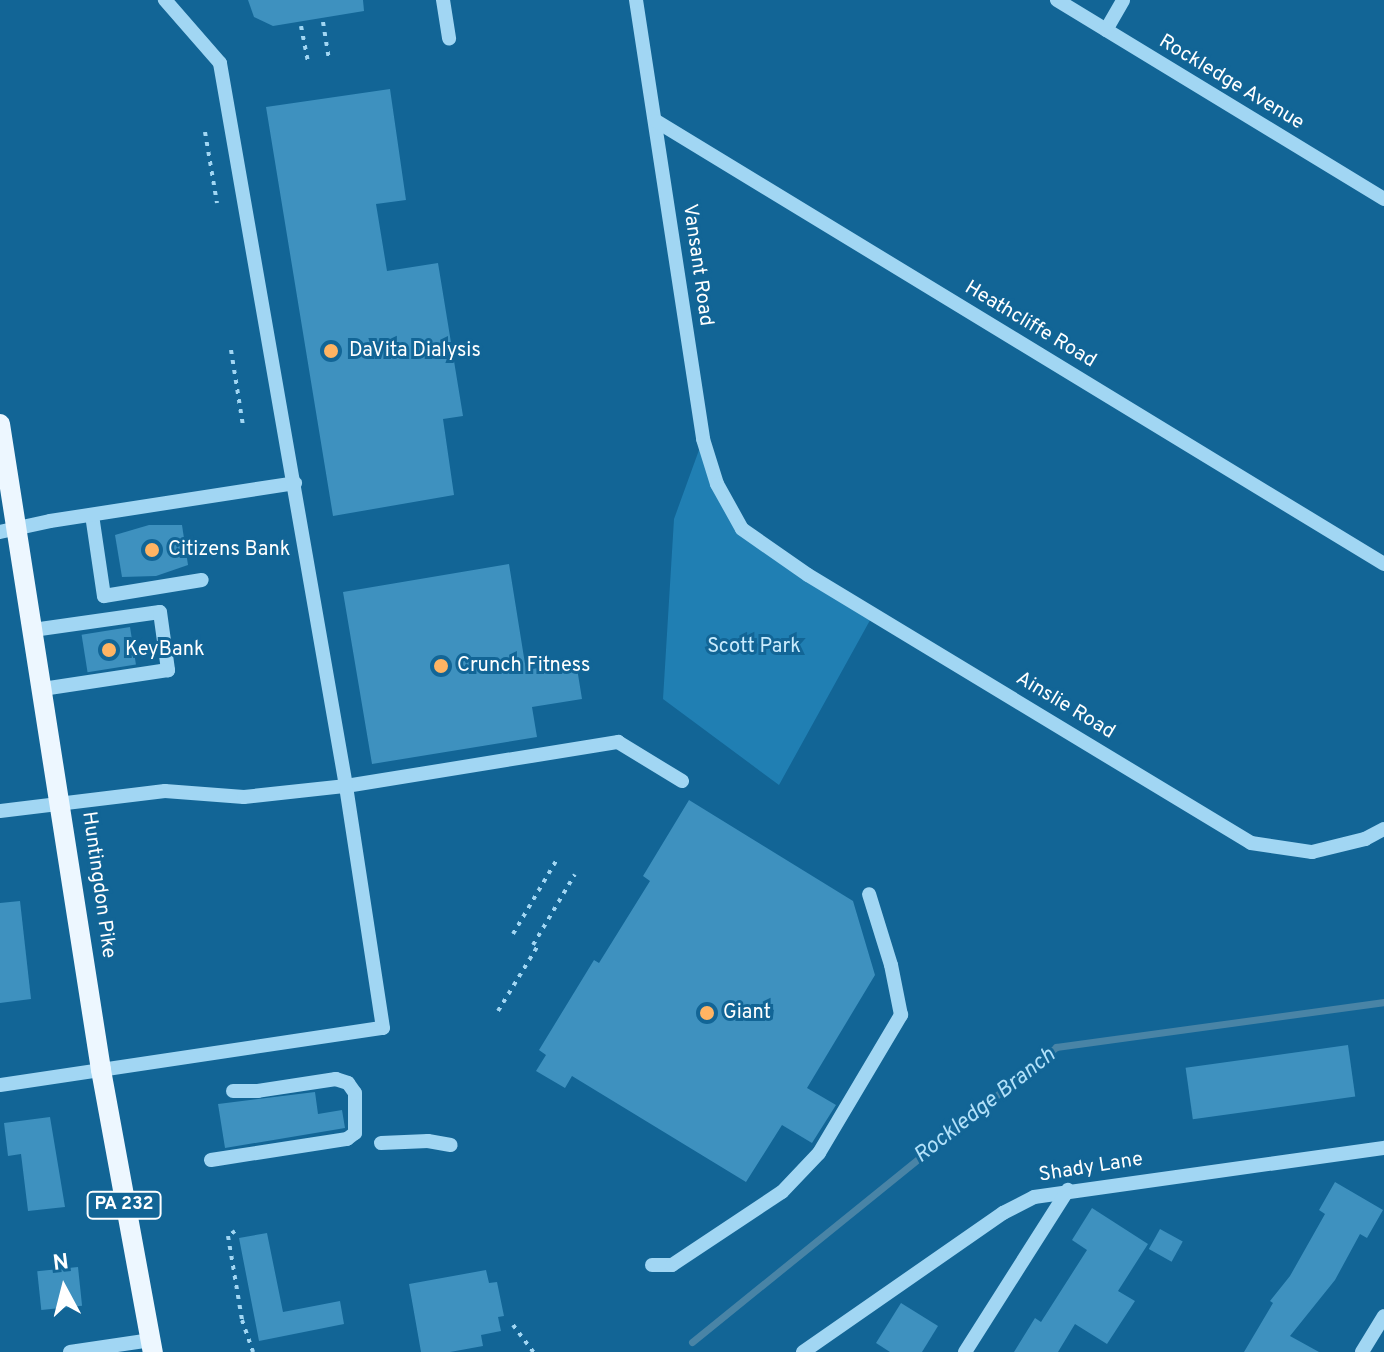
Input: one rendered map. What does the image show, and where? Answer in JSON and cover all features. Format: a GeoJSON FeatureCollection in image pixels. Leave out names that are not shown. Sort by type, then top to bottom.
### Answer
{"type":"FeatureCollection","features":[{"type":"Feature","properties":{"kind":"main road","name":"Huntingdon Pike"},"geometry":{"type":"LineString","coordinates":[[0,424],[9,531],[33,630],[101,1070],[152,1346]]}},
{"type":"Feature","properties":{"kind":"street"},"geometry":{"type":"LineString","coordinates":[[0,1085],[383,1028],[295,483],[220,63],[165,0]]}},
{"type":"Feature","properties":{"kind":"street"},"geometry":{"type":"LineString","coordinates":[[443,0],[449,39]]}},
{"type":"Feature","properties":{"kind":"street","name":"Vansant Road"},"geometry":{"type":"LineString","coordinates":[[636,0],[703,439],[717,484],[742,529]]}},
{"type":"Feature","properties":{"kind":"street","name":"Rockledge Avenue"},"geometry":{"type":"LineString","coordinates":[[1057,0],[1384,199]]}},
{"type":"Feature","properties":{"kind":"street"},"geometry":{"type":"LineString","coordinates":[[1106,30],[1123,0]]}},
{"type":"Feature","properties":{"kind":"street","name":"Heathcliffe Road"},"geometry":{"type":"LineString","coordinates":[[656,121],[1384,564]]}},
{"type":"Feature","properties":{"kind":"street"},"geometry":{"type":"LineString","coordinates":[[9,531],[295,483]]}},
{"type":"Feature","properties":{"kind":"street"},"geometry":{"type":"LineString","coordinates":[[92,515],[104,596],[202,580]]}},
{"type":"Feature","properties":{"kind":"street","name":"Ainslie Road"},"geometry":{"type":"LineString","coordinates":[[742,529],[808,575],[1251,843],[1312,852],[1365,839],[1384,829]]}},
{"type":"Feature","properties":{"kind":"street"},"geometry":{"type":"LineString","coordinates":[[33,630],[160,612],[168,670],[42,689]]}},
{"type":"Feature","properties":{"kind":"street"},"geometry":{"type":"LineString","coordinates":[[0,811],[165,791],[244,797],[346,786],[618,742],[682,781]]}},
{"type":"Feature","properties":{"kind":"street"},"geometry":{"type":"LineString","coordinates":[[652,1265],[672,1265],[782,1192],[819,1153],[901,1015],[891,965],[869,894]]}},
{"type":"Feature","properties":{"kind":"street"},"geometry":{"type":"LineString","coordinates":[[211,1160],[347,1139],[355,1133],[355,1093],[348,1083],[336,1079],[258,1091],[233,1091]]}},
{"type":"Feature","properties":{"kind":"street"},"geometry":{"type":"LineString","coordinates":[[381,1143],[428,1141],[451,1145]]}},
{"type":"Feature","properties":{"kind":"street","name":"Shady Lane"},"geometry":{"type":"LineString","coordinates":[[803,1352],[1003,1213],[1034,1197],[1384,1148]]}},
{"type":"Feature","properties":{"kind":"street"},"geometry":{"type":"LineString","coordinates":[[965,1352],[1068,1190]]}},
{"type":"Feature","properties":{"kind":"street"},"geometry":{"type":"LineString","coordinates":[[1362,1352],[1384,1316]]}},
{"type":"Feature","properties":{"kind":"street"},"geometry":{"type":"LineString","coordinates":[[70,1352],[152,1346]]}},
{"type":"Feature","properties":{"kind":"path"},"geometry":{"type":"LineString","coordinates":[[323,22],[329,60]]}},
{"type":"Feature","properties":{"kind":"path"},"geometry":{"type":"LineString","coordinates":[[301,26],[308,63]]}},
{"type":"Feature","properties":{"kind":"path"},"geometry":{"type":"LineString","coordinates":[[205,132],[217,203]]}},
{"type":"Feature","properties":{"kind":"path"},"geometry":{"type":"LineString","coordinates":[[231,350],[243,426]]}},
{"type":"Feature","properties":{"kind":"path"},"geometry":{"type":"LineString","coordinates":[[513,934],[556,861]]}},
{"type":"Feature","properties":{"kind":"path"},"geometry":{"type":"LineString","coordinates":[[498,1011],[575,874]]}},
{"type":"Feature","properties":{"kind":"path"},"geometry":{"type":"LineString","coordinates":[[235,1231],[228,1236],[242,1320],[253,1352]]}},
{"type":"Feature","properties":{"kind":"path"},"geometry":{"type":"LineString","coordinates":[[513,1325],[533,1352]]}},
{"type":"Feature","properties":{"kind":"green space","name":"Scott Park"},"geometry":{"type":"Polygon","coordinates":[[[703,439],[742,529],[874,613],[779,785],[663,699],[674,519],[703,439]]]}},
{"type":"Feature","properties":{"kind":"building"},"geometry":{"type":"Polygon","coordinates":[[[248,0],[363,0],[364,11],[273,26],[254,17],[248,0]]]}},
{"type":"Feature","properties":{"kind":"building"},"geometry":{"type":"Polygon","coordinates":[[[390,89],[406,200],[376,204],[387,271],[438,263],[463,416],[443,419],[454,495],[333,516],[266,107],[390,89]]]}},
{"type":"Feature","properties":{"kind":"building","name":"Citizens Bank"},"geometry":{"type":"Polygon","coordinates":[[[149,525],[182,525],[188,565],[156,576],[122,577],[115,535],[149,525]]]}},
{"type":"Feature","properties":{"kind":"building","name":"Crunch Fitness"},"geometry":{"type":"Polygon","coordinates":[[[509,564],[526,670],[576,662],[582,699],[532,707],[537,737],[372,764],[343,592],[509,564]]]}},
{"type":"Feature","properties":{"kind":"building","name":"KeyBank"},"geometry":{"type":"Polygon","coordinates":[[[130,627],[136,665],[88,672],[82,635],[130,627]]]}},
{"type":"Feature","properties":{"kind":"building","name":"Giant"},"geometry":{"type":"Polygon","coordinates":[[[689,800],[853,901],[875,975],[807,1088],[836,1105],[812,1143],[782,1125],[746,1182],[572,1076],[565,1088],[536,1071],[546,1055],[539,1050],[594,960],[599,963],[650,881],[643,876],[689,800]]]}},
{"type":"Feature","properties":{"kind":"building"},"geometry":{"type":"Polygon","coordinates":[[[20,901],[31,999],[0,1003],[0,903],[20,901]]]}},
{"type":"Feature","properties":{"kind":"building"},"geometry":{"type":"Polygon","coordinates":[[[1348,1045],[1355,1096],[1193,1119],[1186,1068],[1348,1045]]]}},
{"type":"Feature","properties":{"kind":"building"},"geometry":{"type":"Polygon","coordinates":[[[315,1092],[318,1114],[342,1110],[345,1128],[225,1148],[218,1104],[315,1092]]]}},
{"type":"Feature","properties":{"kind":"building"},"geometry":{"type":"Polygon","coordinates":[[[50,1117],[65,1207],[28,1211],[21,1154],[8,1156],[4,1123],[50,1117]]]}},
{"type":"Feature","properties":{"kind":"building"},"geometry":{"type":"Polygon","coordinates":[[[1335,1182],[1383,1210],[1367,1238],[1360,1234],[1335,1280],[1290,1336],[1319,1352],[1244,1352],[1273,1303],[1270,1301],[1290,1276],[1325,1214],[1319,1210],[1335,1182]]]}},
{"type":"Feature","properties":{"kind":"building"},"geometry":{"type":"Polygon","coordinates":[[[1092,1208],[1148,1244],[1118,1291],[1135,1301],[1107,1344],[1075,1324],[1058,1352],[1014,1352],[1035,1318],[1041,1322],[1087,1250],[1072,1240],[1092,1208]]]}},
{"type":"Feature","properties":{"kind":"building"},"geometry":{"type":"Polygon","coordinates":[[[1160,1229],[1183,1242],[1172,1262],[1149,1249],[1160,1229]]]}},
{"type":"Feature","properties":{"kind":"building"},"geometry":{"type":"Polygon","coordinates":[[[267,1233],[283,1312],[340,1301],[344,1324],[259,1341],[239,1238],[267,1233]]]}},
{"type":"Feature","properties":{"kind":"building"},"geometry":{"type":"Polygon","coordinates":[[[78,1267],[82,1306],[41,1310],[37,1271],[78,1267]]]}},
{"type":"Feature","properties":{"kind":"building"},"geometry":{"type":"Polygon","coordinates":[[[486,1270],[489,1283],[497,1282],[504,1316],[498,1317],[501,1331],[481,1335],[483,1346],[450,1352],[421,1352],[409,1284],[486,1270]]]}},
{"type":"Feature","properties":{"kind":"building"},"geometry":{"type":"Polygon","coordinates":[[[901,1303],[938,1326],[922,1352],[890,1352],[876,1343],[901,1303]]]}},
{"type":"Feature","properties":{"kind":"waterway","name":"Rockledge Branch"},"geometry":{"type":"LineString","coordinates":[[692,1342],[1056,1047],[1384,1002]]}},
{"type":"Feature","properties":{"kind":"place","name":"DaVita Dialysis"},"geometry":{"type":"Point","coordinates":[331,351]}},
{"type":"Feature","properties":{"kind":"place","name":"Citizens Bank"},"geometry":{"type":"Point","coordinates":[152,550]}},
{"type":"Feature","properties":{"kind":"place","name":"KeyBank"},"geometry":{"type":"Point","coordinates":[109,650]}},
{"type":"Feature","properties":{"kind":"place","name":"Crunch Fitness"},"geometry":{"type":"Point","coordinates":[441,666]}},
{"type":"Feature","properties":{"kind":"place","name":"Giant"},"geometry":{"type":"Point","coordinates":[707,1013]}}]}
